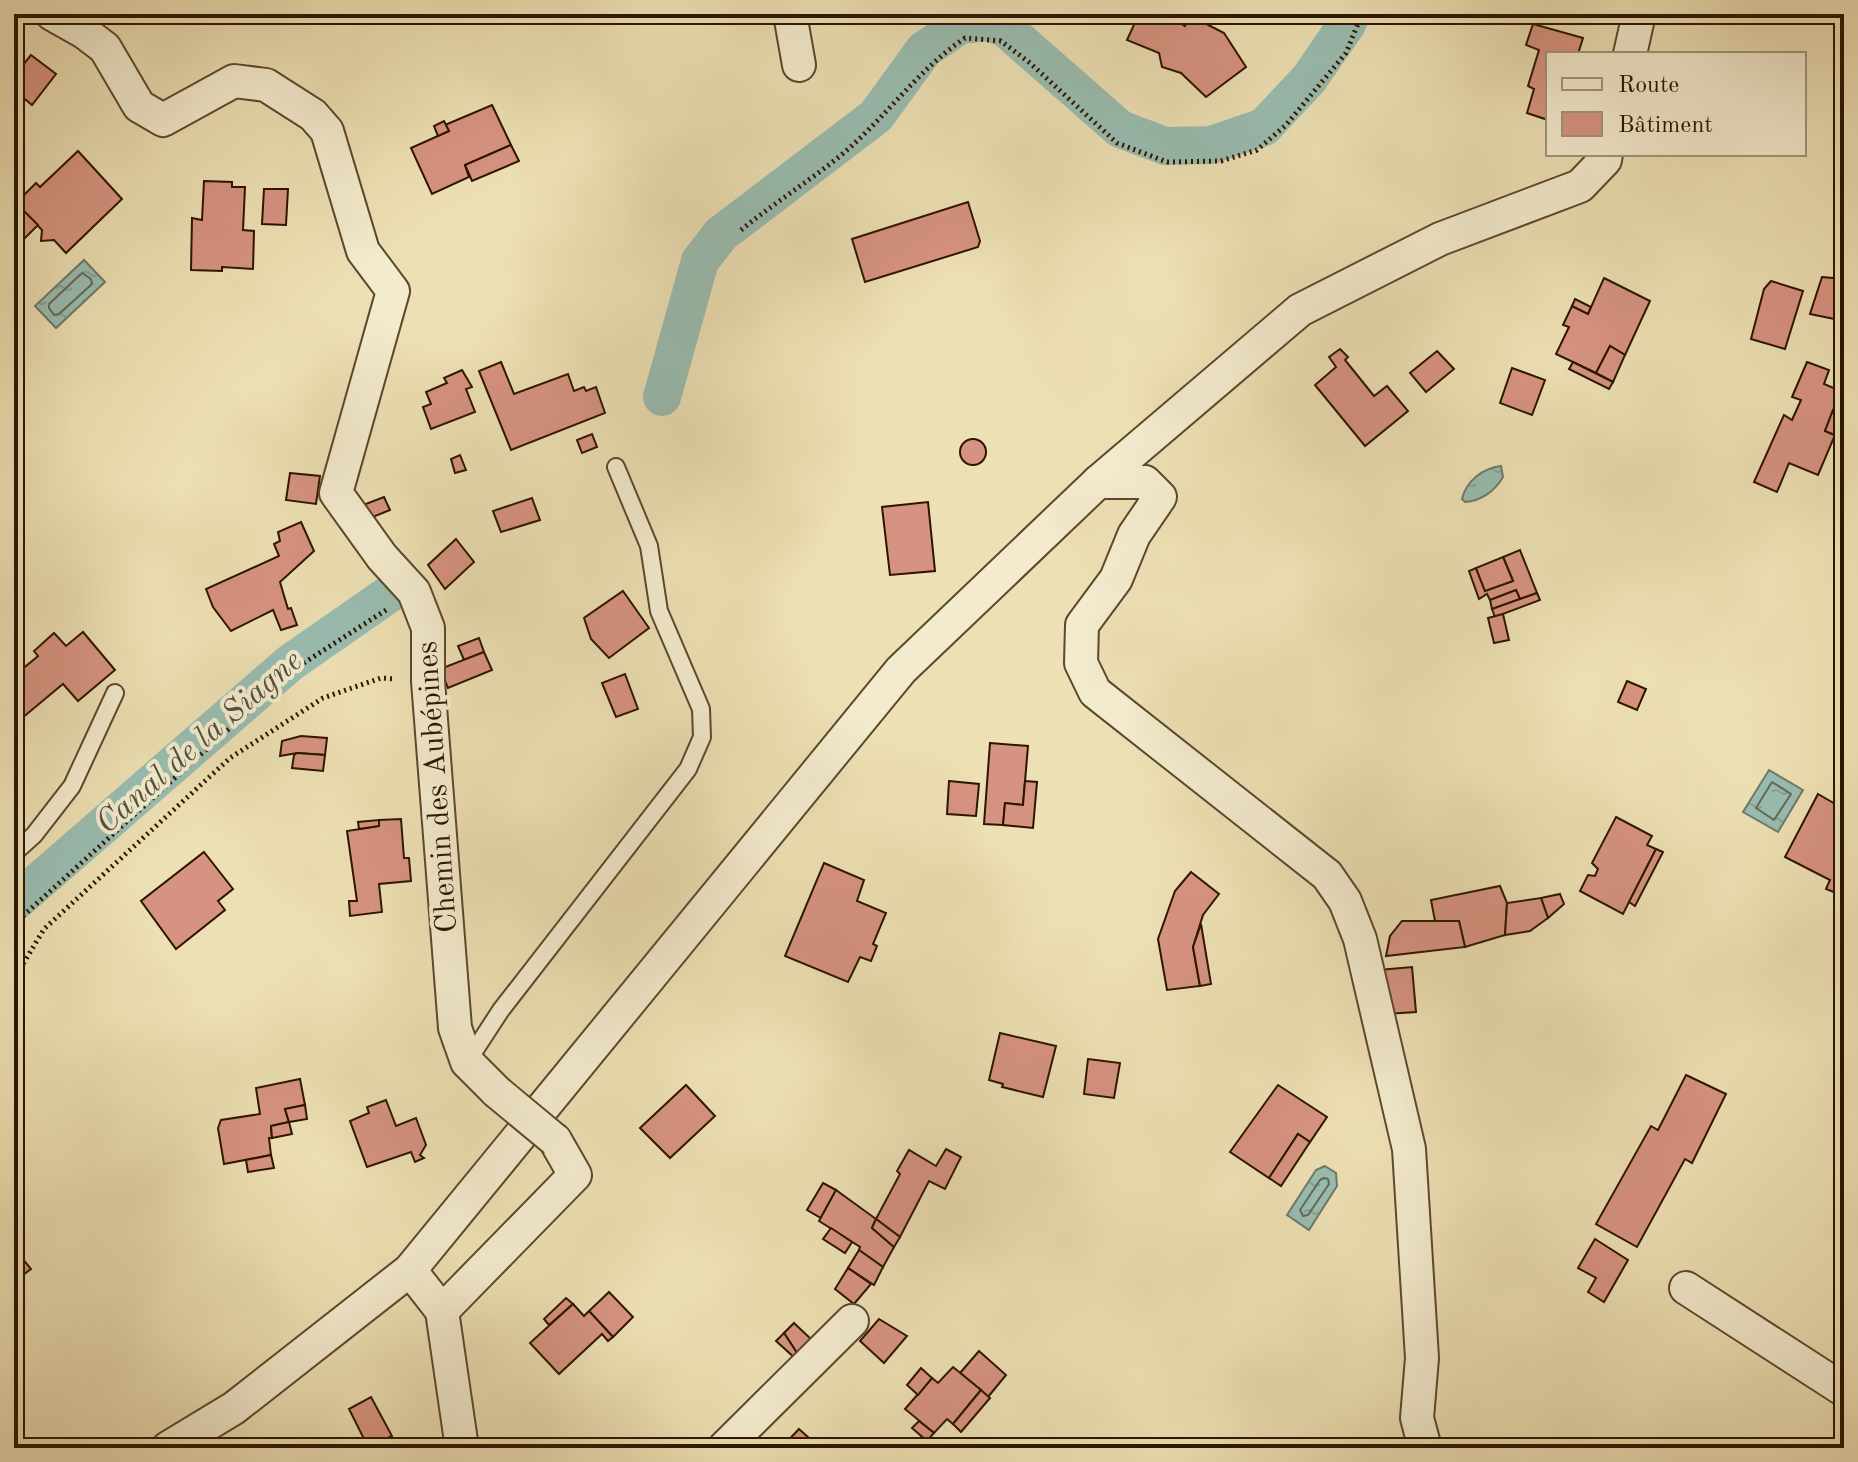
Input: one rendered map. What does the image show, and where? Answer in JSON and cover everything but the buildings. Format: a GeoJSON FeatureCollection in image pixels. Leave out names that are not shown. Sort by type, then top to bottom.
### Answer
{"type":"FeatureCollection","features":[{"type":"Feature","properties":{"kind":"street","name":"Chemin des Aubépines"},"geometry":{"type":"LineString","coordinates":[[52,14],[105,48],[139,106],[163,120],[234,81],[266,85],[313,115],[327,131],[363,251],[393,291],[336,493],[382,557],[414,592],[428,628],[428,681],[455,1028],[467,1062],[497,1092],[555,1140],[575,1175],[442,1311]]}},
{"type":"Feature","properties":{"kind":"street"},"geometry":{"type":"LineString","coordinates":[[790,14],[799,65]]}},
{"type":"Feature","properties":{"kind":"street"},"geometry":{"type":"LineString","coordinates":[[1630,52],[1639,14]]}},
{"type":"Feature","properties":{"kind":"street"},"geometry":{"type":"LineString","coordinates":[[168,1448],[234,1408],[410,1270],[901,670],[1098,482],[1300,310],[1440,239],[1580,186],[1606,156]]}},
{"type":"Feature","properties":{"kind":"street"},"geometry":{"type":"LineString","coordinates":[[1098,482],[1145,482],[1160,497],[1134,535],[1116,579],[1082,625],[1081,663],[1095,692],[1327,875],[1345,901],[1360,939],[1409,1149],[1422,1358],[1417,1418],[1425,1448]]}},
{"type":"Feature","properties":{"kind":"street"},"geometry":{"type":"LineString","coordinates":[[410,1270],[442,1311],[462,1448]]}},
{"type":"Feature","properties":{"kind":"street"},"geometry":{"type":"LineString","coordinates":[[1686,1288],[1844,1390]]}},
{"type":"Feature","properties":{"kind":"street"},"geometry":{"type":"LineString","coordinates":[[724,1448],[852,1321]]}},
{"type":"Feature","properties":{"kind":"lane"},"geometry":{"type":"LineString","coordinates":[[467,1062],[501,1010],[688,769],[702,737],[701,709],[659,611],[649,546],[616,467]]}},
{"type":"Feature","properties":{"kind":"lane"},"geometry":{"type":"LineString","coordinates":[[14,853],[34,835],[72,786],[115,693]]}},
{"type":"Feature","properties":{"kind":"path"},"geometry":{"type":"LineString","coordinates":[[741,230],[840,155],[897,101],[924,70],[965,38],[1001,41],[1030,63],[1117,143],[1167,162],[1221,161],[1257,150],[1286,125],[1346,53],[1362,14]]}},
{"type":"Feature","properties":{"kind":"path"},"geometry":{"type":"LineString","coordinates":[[14,924],[296,668],[414,592]]}},
{"type":"Feature","properties":{"kind":"path"},"geometry":{"type":"LineString","coordinates":[[14,979],[44,929],[230,758],[323,698],[381,678],[428,681]]}},
{"type":"Feature","properties":{"kind":"water"},"geometry":{"type":"Polygon","coordinates":[[[84,260],[105,282],[56,328],[35,306],[84,260]]]}},
{"type":"Feature","properties":{"kind":"water"},"geometry":{"type":"Polygon","coordinates":[[[1501,466],[1503,477],[1492,491],[1471,501],[1462,499],[1476,476],[1501,466]]]}},
{"type":"Feature","properties":{"kind":"water"},"geometry":{"type":"Polygon","coordinates":[[[1769,770],[1803,790],[1778,832],[1743,812],[1769,770]]]}},
{"type":"Feature","properties":{"kind":"water"},"geometry":{"type":"Polygon","coordinates":[[[1325,1166],[1336,1173],[1337,1186],[1309,1230],[1287,1215],[1316,1170],[1325,1166]]]}},
{"type":"Feature","properties":{"kind":"waterway","name":"Canal de la Siagne"},"geometry":{"type":"LineString","coordinates":[[662,397],[700,261],[721,234],[876,116],[924,50],[960,25],[987,22],[1005,28],[1120,129],[1165,146],[1211,145],[1264,127],[1309,79],[1351,14]]}},
{"type":"Feature","properties":{"kind":"waterway","name":"Canal de la Siagne"},"geometry":{"type":"LineString","coordinates":[[14,903],[290,663],[392,592]]}}]}
